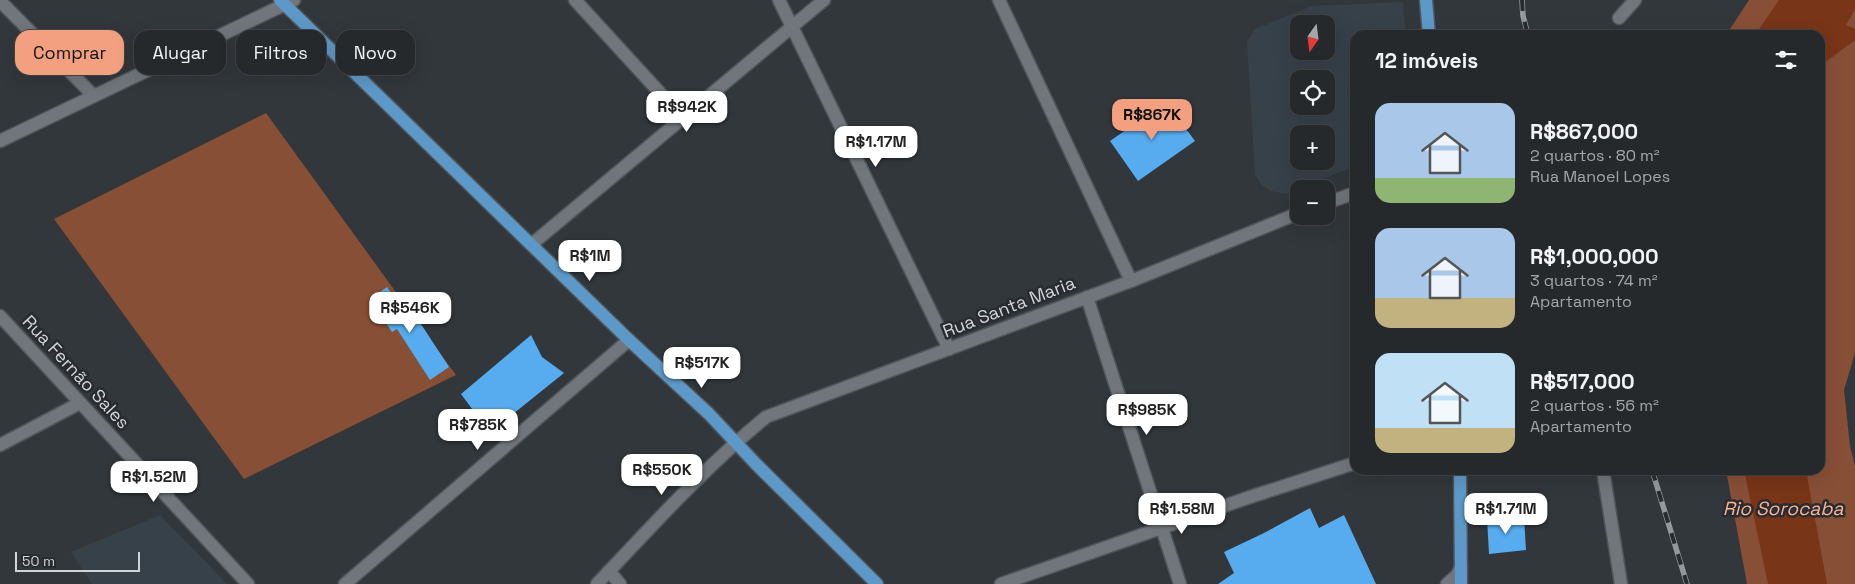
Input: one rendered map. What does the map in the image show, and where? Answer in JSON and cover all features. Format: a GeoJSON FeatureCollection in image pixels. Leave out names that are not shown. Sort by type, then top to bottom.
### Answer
{"type":"FeatureCollection","features":[{"type":"Feature","properties":{"kind":"main road"},"geometry":{"type":"LineString","coordinates":[[1426,0],[1429,30]]}},
{"type":"Feature","properties":{"kind":"main road"},"geometry":{"type":"LineString","coordinates":[[286,2],[629,340],[709,414],[877,584]]}},
{"type":"Feature","properties":{"kind":"main road"},"geometry":{"type":"LineString","coordinates":[[1460,475],[1461,584]]}},
{"type":"Feature","properties":{"kind":"street"},"geometry":{"type":"LineString","coordinates":[[575,0],[683,118]]}},
{"type":"Feature","properties":{"kind":"street"},"geometry":{"type":"LineString","coordinates":[[779,0],[949,348]]}},
{"type":"Feature","properties":{"kind":"street"},"geometry":{"type":"LineString","coordinates":[[532,244],[824,0]]}},
{"type":"Feature","properties":{"kind":"street"},"geometry":{"type":"LineString","coordinates":[[999,0],[1131,281]]}},
{"type":"Feature","properties":{"kind":"street"},"geometry":{"type":"LineString","coordinates":[[1619,18],[1635,0]]}},
{"type":"Feature","properties":{"kind":"street"},"geometry":{"type":"LineString","coordinates":[[0,1],[94,95]]}},
{"type":"Feature","properties":{"kind":"street"},"geometry":{"type":"LineString","coordinates":[[0,141],[286,2]]}},
{"type":"Feature","properties":{"kind":"street"},"geometry":{"type":"LineString","coordinates":[[1335,200],[1350,194]]}},
{"type":"Feature","properties":{"kind":"street","name":"Rua Santa Maria"},"geometry":{"type":"LineString","coordinates":[[597,584],[736,442],[766,416],[1131,281],[1290,218]]}},
{"type":"Feature","properties":{"kind":"street"},"geometry":{"type":"LineString","coordinates":[[1087,297],[1180,584]]}},
{"type":"Feature","properties":{"kind":"street","name":"Rua Fernão Sales"},"geometry":{"type":"LineString","coordinates":[[0,316],[248,584]]}},
{"type":"Feature","properties":{"kind":"street"},"geometry":{"type":"LineString","coordinates":[[346,584],[629,340]]}},
{"type":"Feature","properties":{"kind":"street"},"geometry":{"type":"LineString","coordinates":[[0,445],[80,403]]}},
{"type":"Feature","properties":{"kind":"street"},"geometry":{"type":"LineString","coordinates":[[1001,584],[1350,465]]}},
{"type":"Feature","properties":{"kind":"street"},"geometry":{"type":"LineString","coordinates":[[1604,475],[1621,584]]}},
{"type":"Feature","properties":{"kind":"street"},"geometry":{"type":"LineString","coordinates":[[1447,584],[1457,575],[1461,568]]}},
{"type":"Feature","properties":{"kind":"street"},"geometry":{"type":"LineString","coordinates":[[609,571],[620,584]]}},
{"type":"Feature","properties":{"kind":"shaded area"},"geometry":{"type":"Polygon","coordinates":[[[1749,0],[1855,0],[1855,353],[1844,390],[1850,446],[1855,466],[1855,584],[1747,584],[1727,475],[1825,475],[1825,30],[1729,30],[1749,0]]]}},
{"type":"Feature","properties":{"kind":"shaded area"},"geometry":{"type":"Polygon","coordinates":[[[1403,2],[1406,30],[1350,30],[1350,168],[1320,180],[1290,180],[1290,192],[1286,194],[1271,191],[1261,184],[1255,175],[1247,42],[1255,29],[1312,6],[1403,2]]]}},
{"type":"Feature","properties":{"kind":"shaded area"},"geometry":{"type":"Polygon","coordinates":[[[266,113],[456,375],[244,479],[54,219],[266,113]]]}},
{"type":"Feature","properties":{"kind":"shaded area"},"geometry":{"type":"Polygon","coordinates":[[[160,515],[227,584],[92,584],[71,552],[160,515]]]}},
{"type":"Feature","properties":{"kind":"water"},"geometry":{"type":"Polygon","coordinates":[[[1779,0],[1855,0],[1855,9],[1846,25],[1855,29],[1855,40],[1825,62],[1825,30],[1758,30],[1779,0]]]}},
{"type":"Feature","properties":{"kind":"water","name":"Rio Sorocaba"},"geometry":{"type":"Polygon","coordinates":[[[1745,475],[1807,475],[1827,584],[1768,584],[1745,475]]]}},
{"type":"Feature","properties":{"kind":"building"},"geometry":{"type":"Polygon","coordinates":[[[1166,102],[1195,141],[1138,181],[1110,141],[1166,102]]]}},
{"type":"Feature","properties":{"kind":"building"},"geometry":{"type":"Polygon","coordinates":[[[387,287],[411,322],[417,318],[449,367],[430,380],[397,329],[392,332],[370,299],[387,287]]]}},
{"type":"Feature","properties":{"kind":"building"},"geometry":{"type":"Polygon","coordinates":[[[531,335],[542,357],[564,373],[493,430],[475,413],[461,394],[531,335]]]}},
{"type":"Feature","properties":{"kind":"building"},"geometry":{"type":"Polygon","coordinates":[[[1310,508],[1319,528],[1344,515],[1376,584],[1218,584],[1234,573],[1224,552],[1310,508]]]}},
{"type":"Feature","properties":{"kind":"building"},"geometry":{"type":"Polygon","coordinates":[[[1524,517],[1526,550],[1489,554],[1487,518],[1524,517]]]}},
{"type":"Feature","properties":{"kind":"railway"},"geometry":{"type":"LineString","coordinates":[[1522,0],[1527,30]]}},
{"type":"Feature","properties":{"kind":"railway"},"geometry":{"type":"LineString","coordinates":[[1654,475],[1687,584]]}}]}
